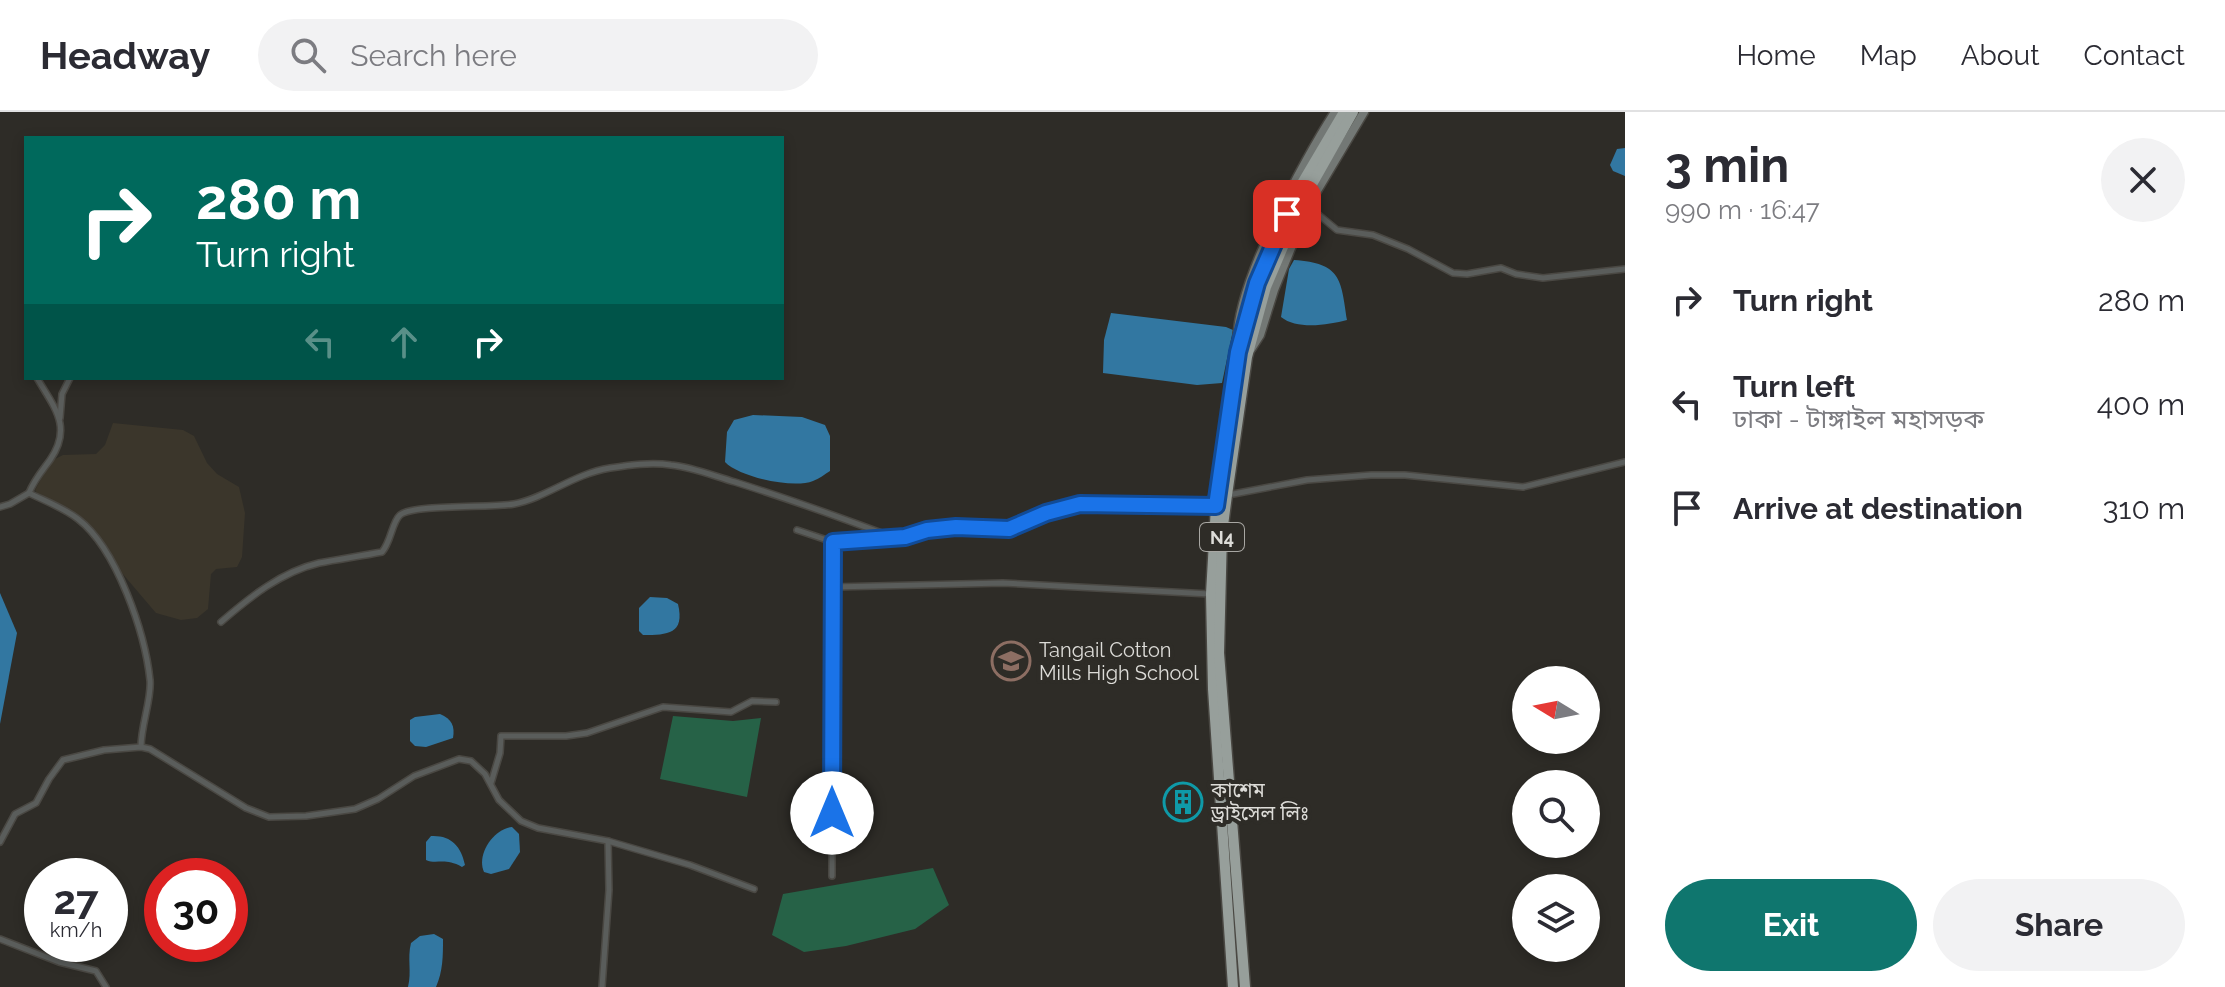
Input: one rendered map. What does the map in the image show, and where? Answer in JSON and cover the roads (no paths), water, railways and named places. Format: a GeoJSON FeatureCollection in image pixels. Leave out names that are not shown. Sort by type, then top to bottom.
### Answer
{"type":"FeatureCollection","features":[{"type":"Feature","properties":{"kind":"highway","name":"N4"},"geometry":{"type":"LineString","coordinates":[[1233,987],[1213,689],[1211,594],[1216,506],[1257,283],[1298,190],[1344,112]]}},
{"type":"Feature","properties":{"kind":"highway","name":"N4"},"geometry":{"type":"LineString","coordinates":[[1245,987],[1219,653],[1222,533],[1243,354],[1273,266],[1302,202],[1353,112]]}},
{"type":"Feature","properties":{"kind":"highway"},"geometry":{"type":"LineString","coordinates":[[1224,873],[1236,872]]}},
{"type":"Feature","properties":{"kind":"main road"},"geometry":{"type":"LineString","coordinates":[[1243,354],[1236,331],[1250,282],[1287,196],[1335,112]]}},
{"type":"Feature","properties":{"kind":"main road"},"geometry":{"type":"LineString","coordinates":[[1243,354],[1260,335],[1274,290],[1308,206],[1364,112]]}},
{"type":"Feature","properties":{"kind":"street"},"geometry":{"type":"LineString","coordinates":[[1308,206],[1337,230],[1373,235],[1453,273],[1467,274],[1501,268],[1543,278],[1625,269]]}},
{"type":"Feature","properties":{"kind":"street"},"geometry":{"type":"LineString","coordinates":[[38,380],[60,419]]}},
{"type":"Feature","properties":{"kind":"street"},"geometry":{"type":"LineString","coordinates":[[0,507],[29,493],[33,481],[56,451],[60,439],[62,394],[69,380]]}},
{"type":"Feature","properties":{"kind":"street"},"geometry":{"type":"LineString","coordinates":[[1227,495],[1307,480],[1371,475],[1405,475],[1523,487],[1625,462]]}},
{"type":"Feature","properties":{"kind":"street"},"geometry":{"type":"LineString","coordinates":[[221,622],[246,600],[281,578],[316,564],[382,552],[391,540],[397,518],[404,512],[520,503],[588,472],[632,465],[672,465],[703,473],[798,501],[895,538]]}},
{"type":"Feature","properties":{"kind":"street"},"geometry":{"type":"LineString","coordinates":[[29,493],[78,518],[95,536],[128,596],[142,636],[150,683],[141,728],[141,747]]}},
{"type":"Feature","properties":{"kind":"street"},"geometry":{"type":"LineString","coordinates":[[797,530],[833,542],[895,538],[956,527],[1009,529],[1046,513],[1080,504],[1216,506]]}},
{"type":"Feature","properties":{"kind":"street"},"geometry":{"type":"LineString","coordinates":[[832,876],[833,542]]}},
{"type":"Feature","properties":{"kind":"street"},"geometry":{"type":"LineString","coordinates":[[833,587],[1003,583],[1211,594]]}},
{"type":"Feature","properties":{"kind":"street"},"geometry":{"type":"LineString","coordinates":[[491,784],[500,753],[501,736],[587,733],[663,707],[731,712],[752,701],[776,702]]}},
{"type":"Feature","properties":{"kind":"street"},"geometry":{"type":"LineString","coordinates":[[0,842],[15,814],[36,803],[63,760],[104,750],[141,747],[159,752],[246,808],[269,817],[306,816],[355,809],[378,799],[414,776],[459,759],[471,761],[485,774],[499,800],[521,821],[538,828],[608,841],[690,865],[754,889]]}},
{"type":"Feature","properties":{"kind":"street"},"geometry":{"type":"LineString","coordinates":[[602,987],[609,890],[608,841]]}},
{"type":"Feature","properties":{"kind":"street"},"geometry":{"type":"LineString","coordinates":[[0,939],[59,962],[96,971],[106,987]]}},
{"type":"Feature","properties":{"kind":"water"},"geometry":{"type":"Polygon","coordinates":[[[1625,148],[1625,176],[1613,171],[1610,165],[1617,149],[1625,148]]]}},
{"type":"Feature","properties":{"kind":"water"},"geometry":{"type":"Polygon","coordinates":[[[1294,260],[1330,269],[1340,284],[1347,320],[1304,325],[1281,317],[1289,269],[1294,260]]]}},
{"type":"Feature","properties":{"kind":"water"},"geometry":{"type":"Polygon","coordinates":[[[1111,313],[1233,330],[1222,383],[1197,385],[1103,373],[1104,340],[1111,313]]]}},
{"type":"Feature","properties":{"kind":"water"},"geometry":{"type":"Polygon","coordinates":[[[753,415],[802,417],[825,425],[830,436],[830,471],[813,481],[793,484],[754,477],[725,462],[727,432],[734,420],[753,415]]]}},
{"type":"Feature","properties":{"kind":"water"},"geometry":{"type":"Polygon","coordinates":[[[0,593],[17,633],[0,724],[0,593]]]}},
{"type":"Feature","properties":{"kind":"water"},"geometry":{"type":"Polygon","coordinates":[[[650,597],[667,598],[678,604],[679,622],[672,631],[643,635],[639,631],[639,608],[650,597]]]}},
{"type":"Feature","properties":{"kind":"water"},"geometry":{"type":"Polygon","coordinates":[[[440,714],[452,723],[453,738],[426,747],[415,746],[410,741],[410,720],[440,714]]]}},
{"type":"Feature","properties":{"kind":"water"},"geometry":{"type":"Polygon","coordinates":[[[512,827],[519,834],[520,852],[509,869],[491,874],[484,872],[482,858],[488,844],[499,832],[512,827]]]}},
{"type":"Feature","properties":{"kind":"water"},"geometry":{"type":"Polygon","coordinates":[[[431,836],[444,837],[454,843],[465,865],[426,860],[426,842],[431,836]]]}},
{"type":"Feature","properties":{"kind":"water"},"geometry":{"type":"Polygon","coordinates":[[[434,934],[443,939],[443,957],[436,987],[408,987],[411,943],[420,936],[434,934]]]}},
{"type":"Feature","properties":{"kind":"place","name":"Tangail Cotton Mills High School"},"geometry":{"type":"Point","coordinates":[1011,661]}},
{"type":"Feature","properties":{"kind":"place","name":"কাশেম ড্রাইসেল লিঃ"},"geometry":{"type":"Point","coordinates":[1183,802]}}]}
